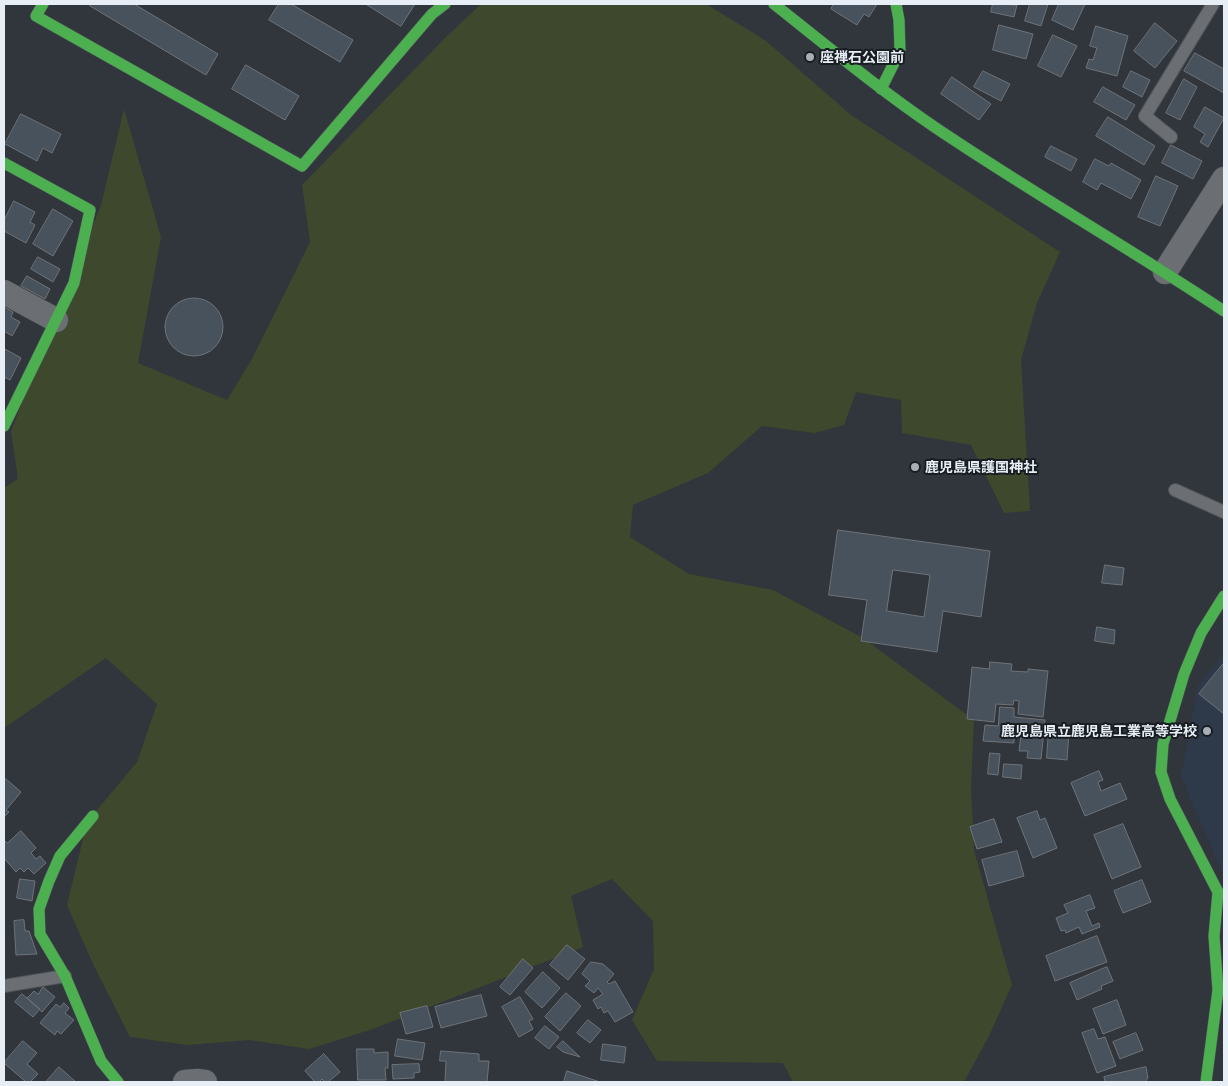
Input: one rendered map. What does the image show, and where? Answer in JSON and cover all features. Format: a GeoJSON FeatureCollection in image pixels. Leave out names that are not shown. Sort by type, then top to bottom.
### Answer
{"type":"FeatureCollection","features":[{"type":"Feature","properties":{"kind":"street"},"geometry":{"type":"LineString","coordinates":[[43,4],[36,16],[302,166],[432,14],[445,4]]}},
{"type":"Feature","properties":{"kind":"street"},"geometry":{"type":"LineString","coordinates":[[774,4],[881,89],[936,128],[1224,311]]}},
{"type":"Feature","properties":{"kind":"street"},"geometry":{"type":"LineString","coordinates":[[881,89],[900,51],[899,20],[896,4]]}},
{"type":"Feature","properties":{"kind":"street"},"geometry":{"type":"LineString","coordinates":[[4,163],[90,210],[74,283],[56,320],[10,396],[4,426]]}},
{"type":"Feature","properties":{"kind":"street"},"geometry":{"type":"LineString","coordinates":[[1165,272],[1224,180]]}},
{"type":"Feature","properties":{"kind":"street"},"geometry":{"type":"LineString","coordinates":[[4,292],[56,320]]}},
{"type":"Feature","properties":{"kind":"street"},"geometry":{"type":"LineString","coordinates":[[1206,1082],[1218,990],[1214,936],[1218,892],[1170,798],[1161,772],[1162,744],[1184,674],[1202,633],[1224,596]]}},
{"type":"Feature","properties":{"kind":"street"},"geometry":{"type":"LineString","coordinates":[[93,816],[60,856],[39,909],[40,934],[65,976],[102,1062],[118,1082]]}},
{"type":"Feature","properties":{"kind":"lane"},"geometry":{"type":"LineString","coordinates":[[1171,137],[1145,116],[1213,4]]}},
{"type":"Feature","properties":{"kind":"lane"},"geometry":{"type":"LineString","coordinates":[[1175,490],[1224,512]]}},
{"type":"Feature","properties":{"kind":"lane"},"geometry":{"type":"LineString","coordinates":[[4,986],[65,976]]}},
{"type":"Feature","properties":{"kind":"shaded area","name":"鹿児島県立鹿児島工業高等学校"},"geometry":{"type":"Polygon","coordinates":[[[1224,654],[1224,877],[1181,776],[1198,686],[1224,654]]]}},
{"type":"Feature","properties":{"kind":"green space"},"geometry":{"type":"Polygon","coordinates":[[[481,4],[706,4],[765,40],[851,115],[1060,252],[1037,303],[1021,360],[1030,511],[1004,513],[971,445],[902,433],[901,400],[856,392],[844,425],[815,433],[762,426],[708,473],[633,505],[630,537],[689,574],[773,590],[863,638],[974,720],[971,788],[974,850],[1012,985],[989,1036],[964,1082],[793,1082],[783,1063],[657,1061],[632,1020],[654,969],[653,921],[612,879],[571,896],[583,947],[373,1029],[309,1049],[249,1040],[188,1045],[130,1037],[94,966],[67,905],[87,822],[137,762],[157,704],[106,658],[4,728],[4,488],[18,479],[11,431],[101,205],[124,109],[161,237],[138,363],[227,400],[252,359],[310,242],[302,185],[446,37],[481,4]]]}},
{"type":"Feature","properties":{"kind":"building"},"geometry":{"type":"Polygon","coordinates":[[[91,4],[134,4],[218,54],[206,75],[90,6],[91,4]]]}},
{"type":"Feature","properties":{"kind":"building"},"geometry":{"type":"Polygon","coordinates":[[[279,4],[291,4],[353,40],[340,62],[269,20],[279,4]]]}},
{"type":"Feature","properties":{"kind":"building"},"geometry":{"type":"Polygon","coordinates":[[[366,4],[415,4],[401,26],[366,4]]]}},
{"type":"Feature","properties":{"kind":"building"},"geometry":{"type":"Polygon","coordinates":[[[834,4],[877,4],[869,17],[864,14],[857,25],[831,9],[834,4]]]}},
{"type":"Feature","properties":{"kind":"building"},"geometry":{"type":"Polygon","coordinates":[[[993,4],[1017,5],[1014,17],[991,12],[993,4]]]}},
{"type":"Feature","properties":{"kind":"building"},"geometry":{"type":"Polygon","coordinates":[[[1030,4],[1048,4],[1041,26],[1025,21],[1030,4]]]}},
{"type":"Feature","properties":{"kind":"building"},"geometry":{"type":"Polygon","coordinates":[[[1059,4],[1085,4],[1073,30],[1052,20],[1059,4]]]}},
{"type":"Feature","properties":{"kind":"building"},"geometry":{"type":"Polygon","coordinates":[[[1155,23],[1177,41],[1155,68],[1134,51],[1155,23]]]}},
{"type":"Feature","properties":{"kind":"building"},"geometry":{"type":"Polygon","coordinates":[[[999,25],[1033,34],[1026,59],[993,50],[999,25]]]}},
{"type":"Feature","properties":{"kind":"building"},"geometry":{"type":"Polygon","coordinates":[[[1096,26],[1128,36],[1117,76],[1086,68],[1089,59],[1093,60],[1097,48],[1090,46],[1096,26]]]}},
{"type":"Feature","properties":{"kind":"building"},"geometry":{"type":"Polygon","coordinates":[[[1053,35],[1077,46],[1061,77],[1038,66],[1053,35]]]}},
{"type":"Feature","properties":{"kind":"building"},"geometry":{"type":"Polygon","coordinates":[[[1195,53],[1224,69],[1224,93],[1184,71],[1195,53]]]}},
{"type":"Feature","properties":{"kind":"building"},"geometry":{"type":"Polygon","coordinates":[[[246,65],[299,96],[285,120],[232,89],[246,65]]]}},
{"type":"Feature","properties":{"kind":"building"},"geometry":{"type":"Polygon","coordinates":[[[983,71],[1010,84],[1001,101],[974,87],[983,71]]]}},
{"type":"Feature","properties":{"kind":"building"},"geometry":{"type":"Polygon","coordinates":[[[1131,71],[1150,80],[1142,97],[1123,87],[1131,71]]]}},
{"type":"Feature","properties":{"kind":"building"},"geometry":{"type":"Polygon","coordinates":[[[952,77],[991,104],[979,120],[941,94],[952,77]]]}},
{"type":"Feature","properties":{"kind":"building"},"geometry":{"type":"Polygon","coordinates":[[[1184,79],[1197,87],[1180,120],[1166,113],[1184,79]]]}},
{"type":"Feature","properties":{"kind":"building"},"geometry":{"type":"Polygon","coordinates":[[[1103,87],[1135,105],[1126,120],[1094,102],[1103,87]]]}},
{"type":"Feature","properties":{"kind":"building"},"geometry":{"type":"Polygon","coordinates":[[[1205,107],[1224,118],[1208,147],[1200,142],[1205,134],[1194,127],[1205,107]]]}},
{"type":"Feature","properties":{"kind":"building"},"geometry":{"type":"Polygon","coordinates":[[[21,114],[61,134],[52,153],[43,148],[37,161],[5,144],[21,114]]]}},
{"type":"Feature","properties":{"kind":"building"},"geometry":{"type":"Polygon","coordinates":[[[1108,117],[1155,146],[1144,165],[1096,136],[1108,117]]]}},
{"type":"Feature","properties":{"kind":"building"},"geometry":{"type":"Polygon","coordinates":[[[1171,145],[1202,161],[1193,179],[1162,163],[1171,145]]]}},
{"type":"Feature","properties":{"kind":"building"},"geometry":{"type":"Polygon","coordinates":[[[1051,146],[1077,159],[1071,171],[1045,157],[1051,146]]]}},
{"type":"Feature","properties":{"kind":"building"},"geometry":{"type":"Polygon","coordinates":[[[1095,159],[1109,166],[1111,163],[1141,180],[1131,199],[1101,183],[1097,190],[1083,182],[1095,159]]]}},
{"type":"Feature","properties":{"kind":"building"},"geometry":{"type":"Polygon","coordinates":[[[1156,176],[1178,186],[1160,226],[1138,217],[1156,176]]]}},
{"type":"Feature","properties":{"kind":"building"},"geometry":{"type":"Polygon","coordinates":[[[14,201],[35,212],[30,222],[35,225],[26,243],[4,231],[4,221],[14,201]]]}},
{"type":"Feature","properties":{"kind":"building"},"geometry":{"type":"Polygon","coordinates":[[[53,209],[73,221],[53,256],[33,244],[53,209]]]}},
{"type":"Feature","properties":{"kind":"building"},"geometry":{"type":"Polygon","coordinates":[[[38,257],[60,269],[53,282],[31,269],[38,257]]]}},
{"type":"Feature","properties":{"kind":"building"},"geometry":{"type":"Polygon","coordinates":[[[27,276],[50,289],[45,299],[21,286],[27,276]]]}},
{"type":"Feature","properties":{"kind":"building"},"geometry":{"type":"Polygon","coordinates":[[[194,298],[205,300],[215,306],[221,316],[223,327],[221,338],[215,348],[205,354],[194,356],[183,354],[173,348],[167,338],[165,327],[167,316],[173,306],[183,300],[194,298]]]}},
{"type":"Feature","properties":{"kind":"building"},"geometry":{"type":"Polygon","coordinates":[[[4,307],[13,312],[11,317],[20,322],[12,336],[4,331],[4,307]]]}},
{"type":"Feature","properties":{"kind":"building"},"geometry":{"type":"Polygon","coordinates":[[[5,349],[21,358],[10,380],[4,377],[5,349]]]}},
{"type":"Feature","properties":{"kind":"building"},"geometry":{"type":"Polygon","coordinates":[[[838,530],[990,551],[981,617],[943,611],[937,652],[861,641],[867,600],[829,595],[838,530]],[[893,570],[887,611],[924,617],[930,575],[893,570]]]}},
{"type":"Feature","properties":{"kind":"building"},"geometry":{"type":"Polygon","coordinates":[[[1105,565],[1124,568],[1122,585],[1102,583],[1105,565]]]}},
{"type":"Feature","properties":{"kind":"building"},"geometry":{"type":"Polygon","coordinates":[[[1097,627],[1115,630],[1114,644],[1095,641],[1097,627]]]}},
{"type":"Feature","properties":{"kind":"building"},"geometry":{"type":"Polygon","coordinates":[[[990,662],[1012,664],[1011,671],[1028,672],[1028,669],[1048,671],[1043,717],[1018,714],[1019,701],[1014,700],[1013,705],[996,704],[994,722],[967,719],[972,667],[989,669],[990,662]]]}},
{"type":"Feature","properties":{"kind":"building"},"geometry":{"type":"Polygon","coordinates":[[[1224,663],[1224,714],[1199,694],[1224,663]]]}},
{"type":"Feature","properties":{"kind":"building"},"geometry":{"type":"Polygon","coordinates":[[[1000,707],[1014,708],[1014,717],[1045,720],[1041,759],[1027,758],[1028,751],[1019,751],[1021,735],[1014,735],[1014,743],[983,741],[985,725],[998,726],[1000,707]]]}},
{"type":"Feature","properties":{"kind":"building"},"geometry":{"type":"Polygon","coordinates":[[[1049,730],[1069,732],[1067,760],[1047,758],[1049,730]]]}},
{"type":"Feature","properties":{"kind":"building"},"geometry":{"type":"Polygon","coordinates":[[[990,753],[1000,754],[998,775],[988,774],[990,753]]]}},
{"type":"Feature","properties":{"kind":"building"},"geometry":{"type":"Polygon","coordinates":[[[1004,764],[1022,765],[1021,779],[1003,777],[1004,764]]]}},
{"type":"Feature","properties":{"kind":"building"},"geometry":{"type":"Polygon","coordinates":[[[1099,771],[1103,780],[1098,782],[1101,791],[1120,783],[1127,799],[1085,816],[1071,783],[1099,771]]]}},
{"type":"Feature","properties":{"kind":"building"},"geometry":{"type":"Polygon","coordinates":[[[6,779],[21,792],[6,810],[9,812],[4,817],[4,781],[6,779]]]}},
{"type":"Feature","properties":{"kind":"building"},"geometry":{"type":"Polygon","coordinates":[[[1037,811],[1040,820],[1045,818],[1057,848],[1033,858],[1017,818],[1037,811]]]}},
{"type":"Feature","properties":{"kind":"building"},"geometry":{"type":"Polygon","coordinates":[[[994,819],[1002,842],[977,849],[970,827],[994,819]]]}},
{"type":"Feature","properties":{"kind":"building"},"geometry":{"type":"Polygon","coordinates":[[[1123,824],[1141,867],[1112,879],[1094,835],[1123,824]]]}},
{"type":"Feature","properties":{"kind":"building"},"geometry":{"type":"Polygon","coordinates":[[[21,831],[36,848],[31,853],[36,859],[40,856],[46,863],[34,874],[28,868],[24,872],[20,868],[16,872],[4,858],[4,842],[7,843],[21,831]]]}},
{"type":"Feature","properties":{"kind":"building"},"geometry":{"type":"Polygon","coordinates":[[[1017,851],[1024,876],[989,886],[982,860],[1017,851]]]}},
{"type":"Feature","properties":{"kind":"building"},"geometry":{"type":"Polygon","coordinates":[[[20,879],[35,881],[32,901],[17,898],[20,879]]]}},
{"type":"Feature","properties":{"kind":"building"},"geometry":{"type":"Polygon","coordinates":[[[1142,880],[1151,902],[1123,913],[1114,891],[1142,880]]]}},
{"type":"Feature","properties":{"kind":"building"},"geometry":{"type":"Polygon","coordinates":[[[1090,895],[1095,908],[1086,911],[1092,926],[1099,923],[1100,927],[1082,934],[1079,927],[1066,933],[1065,930],[1061,931],[1056,918],[1068,913],[1064,905],[1090,895]]]}},
{"type":"Feature","properties":{"kind":"building"},"geometry":{"type":"Polygon","coordinates":[[[24,920],[25,931],[29,931],[37,954],[16,955],[14,921],[24,920]]]}},
{"type":"Feature","properties":{"kind":"building"},"geometry":{"type":"Polygon","coordinates":[[[1097,936],[1107,962],[1055,981],[1046,956],[1097,936]]]}},
{"type":"Feature","properties":{"kind":"building"},"geometry":{"type":"Polygon","coordinates":[[[567,945],[585,959],[568,980],[550,965],[567,945]]]}},
{"type":"Feature","properties":{"kind":"building"},"geometry":{"type":"Polygon","coordinates":[[[523,959],[533,968],[510,995],[500,987],[523,959]]]}},
{"type":"Feature","properties":{"kind":"building"},"geometry":{"type":"Polygon","coordinates":[[[591,962],[603,964],[614,974],[607,982],[609,984],[615,981],[633,1012],[615,1022],[608,1011],[604,1013],[601,1007],[598,1009],[593,1000],[603,994],[598,988],[594,993],[585,986],[590,981],[582,974],[591,962]]]}},
{"type":"Feature","properties":{"kind":"building"},"geometry":{"type":"Polygon","coordinates":[[[1107,967],[1113,981],[1101,986],[1102,989],[1077,1000],[1070,983],[1107,967]]]}},
{"type":"Feature","properties":{"kind":"building"},"geometry":{"type":"Polygon","coordinates":[[[543,972],[560,988],[542,1008],[525,992],[543,972]]]}},
{"type":"Feature","properties":{"kind":"building"},"geometry":{"type":"Polygon","coordinates":[[[43,987],[55,997],[42,1012],[27,998],[34,991],[38,994],[43,987]]]}},
{"type":"Feature","properties":{"kind":"building"},"geometry":{"type":"Polygon","coordinates":[[[566,993],[581,1006],[560,1031],[545,1017],[566,993]]]}},
{"type":"Feature","properties":{"kind":"building"},"geometry":{"type":"Polygon","coordinates":[[[22,994],[40,1009],[33,1017],[15,1002],[22,994]]]}},
{"type":"Feature","properties":{"kind":"building"},"geometry":{"type":"Polygon","coordinates":[[[481,995],[487,1016],[441,1028],[435,1007],[481,995]]]}},
{"type":"Feature","properties":{"kind":"building"},"geometry":{"type":"Polygon","coordinates":[[[520,997],[533,1019],[529,1021],[533,1029],[519,1037],[502,1007],[520,997]]]}},
{"type":"Feature","properties":{"kind":"building"},"geometry":{"type":"Polygon","coordinates":[[[1117,1000],[1126,1025],[1103,1034],[1093,1009],[1117,1000]]]}},
{"type":"Feature","properties":{"kind":"building"},"geometry":{"type":"Polygon","coordinates":[[[64,1003],[69,1008],[65,1013],[74,1020],[61,1034],[57,1031],[55,1035],[40,1023],[56,1004],[60,1007],[64,1003]]]}},
{"type":"Feature","properties":{"kind":"building"},"geometry":{"type":"Polygon","coordinates":[[[427,1006],[433,1027],[406,1034],[400,1013],[427,1006]]]}},
{"type":"Feature","properties":{"kind":"building"},"geometry":{"type":"Polygon","coordinates":[[[588,1020],[601,1030],[590,1043],[577,1033],[588,1020]]]}},
{"type":"Feature","properties":{"kind":"building"},"geometry":{"type":"Polygon","coordinates":[[[545,1026],[559,1037],[549,1049],[535,1038],[545,1026]]]}},
{"type":"Feature","properties":{"kind":"building"},"geometry":{"type":"Polygon","coordinates":[[[1094,1029],[1098,1039],[1105,1037],[1116,1066],[1097,1073],[1082,1033],[1094,1029]]]}},
{"type":"Feature","properties":{"kind":"building"},"geometry":{"type":"Polygon","coordinates":[[[1136,1033],[1143,1050],[1120,1059],[1113,1042],[1136,1033]]]}},
{"type":"Feature","properties":{"kind":"building"},"geometry":{"type":"Polygon","coordinates":[[[398,1039],[425,1043],[422,1060],[395,1056],[398,1039]]]}},
{"type":"Feature","properties":{"kind":"building"},"geometry":{"type":"Polygon","coordinates":[[[23,1041],[37,1053],[27,1064],[38,1074],[30,1082],[26,1082],[4,1063],[23,1041]]]}},
{"type":"Feature","properties":{"kind":"building"},"geometry":{"type":"Polygon","coordinates":[[[563,1041],[580,1057],[563,1052],[557,1047],[563,1041]]]}},
{"type":"Feature","properties":{"kind":"building"},"geometry":{"type":"Polygon","coordinates":[[[603,1044],[626,1047],[624,1063],[601,1060],[603,1044]]]}},
{"type":"Feature","properties":{"kind":"building"},"geometry":{"type":"Polygon","coordinates":[[[357,1049],[374,1049],[374,1053],[388,1052],[388,1068],[385,1068],[386,1080],[358,1080],[357,1049]]]}},
{"type":"Feature","properties":{"kind":"building"},"geometry":{"type":"Polygon","coordinates":[[[441,1051],[479,1054],[479,1061],[489,1061],[487,1082],[445,1082],[446,1061],[440,1061],[441,1051]]]}},
{"type":"Feature","properties":{"kind":"building"},"geometry":{"type":"Polygon","coordinates":[[[324,1054],[340,1072],[328,1082],[322,1079],[319,1082],[315,1082],[305,1071],[324,1054]]]}},
{"type":"Feature","properties":{"kind":"building"},"geometry":{"type":"Polygon","coordinates":[[[419,1064],[420,1072],[414,1073],[414,1078],[393,1079],[392,1065],[419,1064]]]}},
{"type":"Feature","properties":{"kind":"building"},"geometry":{"type":"Polygon","coordinates":[[[59,1067],[76,1082],[46,1082],[59,1067]]]}},
{"type":"Feature","properties":{"kind":"building"},"geometry":{"type":"Polygon","coordinates":[[[1146,1067],[1148,1078],[1145,1082],[1105,1082],[1104,1077],[1146,1067]]]}},
{"type":"Feature","properties":{"kind":"building"},"geometry":{"type":"Polygon","coordinates":[[[567,1071],[600,1082],[564,1082],[567,1071]]]}},
{"type":"Feature","properties":{"kind":"traffic: fast"},"geometry":{"type":"LineString","coordinates":[[43,4],[36,16],[302,166],[432,14],[445,4]]}},
{"type":"Feature","properties":{"kind":"traffic: fast"},"geometry":{"type":"LineString","coordinates":[[774,4],[874,83],[936,128],[1224,311]]}},
{"type":"Feature","properties":{"kind":"traffic: fast"},"geometry":{"type":"LineString","coordinates":[[881,89],[900,51],[899,20],[896,4]]}},
{"type":"Feature","properties":{"kind":"traffic: fast"},"geometry":{"type":"LineString","coordinates":[[4,163],[90,210],[74,283],[4,426]]}},
{"type":"Feature","properties":{"kind":"traffic: fast"},"geometry":{"type":"LineString","coordinates":[[1206,1082],[1218,990],[1214,936],[1218,892],[1170,799],[1161,772],[1163,744],[1184,674],[1201,633],[1224,596]]}},
{"type":"Feature","properties":{"kind":"traffic: fast"},"geometry":{"type":"LineString","coordinates":[[93,816],[60,856],[39,909],[40,934],[65,976],[101,1061],[118,1082]]}},
{"type":"Feature","properties":{"kind":"place","name":"座禅石公園前"},"geometry":{"type":"Point","coordinates":[810,57]}},
{"type":"Feature","properties":{"kind":"place","name":"鹿児島県護国神社"},"geometry":{"type":"Point","coordinates":[915,467]}},
{"type":"Feature","properties":{"kind":"place","name":"鹿児島県立鹿児島工業高等学校"},"geometry":{"type":"Point","coordinates":[1207,731]}}]}
